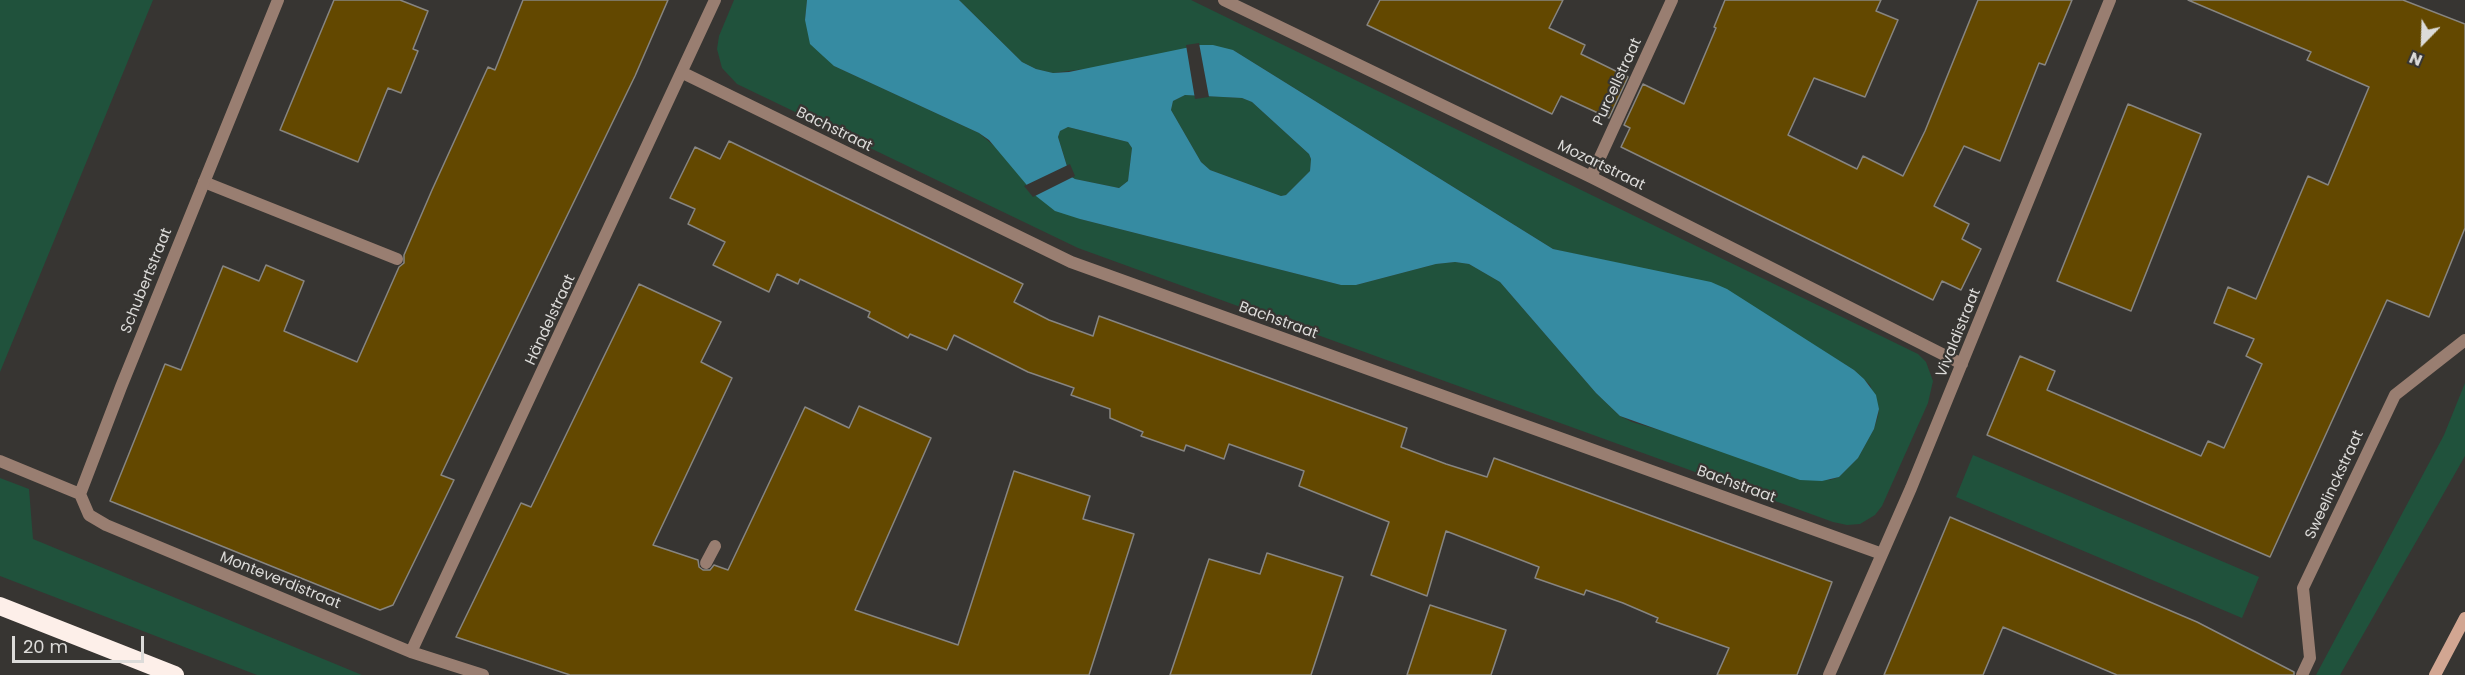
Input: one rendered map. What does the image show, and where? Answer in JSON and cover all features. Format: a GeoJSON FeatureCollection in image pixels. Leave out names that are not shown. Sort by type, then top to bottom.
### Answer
{"type":"FeatureCollection","features":[{"type":"Feature","properties":{"kind":"highway"},"geometry":{"type":"LineString","coordinates":[[0,606],[175,675]]}},
{"type":"Feature","properties":{"kind":"main road"},"geometry":{"type":"LineString","coordinates":[[2435,675],[2465,618]]}},
{"type":"Feature","properties":{"kind":"street","name":"Schubertstraat"},"geometry":{"type":"LineString","coordinates":[[80,494],[278,0]]}},
{"type":"Feature","properties":{"kind":"street","name":"Händelstraat"},"geometry":{"type":"LineString","coordinates":[[411,652],[683,73],[715,0]]}},
{"type":"Feature","properties":{"kind":"street","name":"Mozartstraat"},"geometry":{"type":"LineString","coordinates":[[1224,0],[1591,177],[1962,364]]}},
{"type":"Feature","properties":{"kind":"street","name":"Purcellstraat"},"geometry":{"type":"LineString","coordinates":[[1591,177],[1672,0]]}},
{"type":"Feature","properties":{"kind":"street","name":"Vivaldistraat"},"geometry":{"type":"LineString","coordinates":[[1828,675],[1962,364],[2110,0]]}},
{"type":"Feature","properties":{"kind":"street","name":"Bachstraat"},"geometry":{"type":"LineString","coordinates":[[683,73],[1071,262],[1882,554]]}},
{"type":"Feature","properties":{"kind":"street"},"geometry":{"type":"LineString","coordinates":[[204,182],[397,259]]}},
{"type":"Feature","properties":{"kind":"street","name":"Sweelinckstraat"},"geometry":{"type":"LineString","coordinates":[[2301,675],[2310,658],[2303,588],[2395,394],[2465,340]]}},
{"type":"Feature","properties":{"kind":"street"},"geometry":{"type":"LineString","coordinates":[[0,461],[80,494]]}},
{"type":"Feature","properties":{"kind":"street","name":"Monteverdistraat"},"geometry":{"type":"LineString","coordinates":[[80,494],[89,515],[106,525],[411,652],[483,675]]}},
{"type":"Feature","properties":{"kind":"street"},"geometry":{"type":"LineString","coordinates":[[706,563],[715,546]]}},
{"type":"Feature","properties":{"kind":"green space"},"geometry":{"type":"Polygon","coordinates":[[[0,0],[153,0],[0,372],[0,0]]]}},
{"type":"Feature","properties":{"kind":"green space"},"geometry":{"type":"Polygon","coordinates":[[[734,0],[807,0],[805,20],[834,66],[979,133],[1080,219],[1341,285],[1356,285],[1436,264],[1455,262],[1469,264],[1500,282],[1596,393],[1620,416],[1632,422],[1830,480],[1839,477],[1858,458],[1874,429],[1878,416],[1879,409],[1870,385],[1854,370],[1717,285],[1553,249],[1233,50],[1053,73],[1036,69],[1022,62],[959,0],[1191,0],[1918,354],[1926,362],[1933,381],[1928,403],[1882,506],[1875,515],[1860,524],[1847,525],[1833,522],[1078,248],[737,84],[722,68],[717,49],[719,36],[734,0]]]}},
{"type":"Feature","properties":{"kind":"green space"},"geometry":{"type":"Polygon","coordinates":[[[1185,95],[1242,98],[1252,102],[1309,154],[1310,171],[1286,195],[1281,196],[1210,170],[1201,162],[1171,110],[1173,101],[1185,95]]]}},
{"type":"Feature","properties":{"kind":"green space"},"geometry":{"type":"Polygon","coordinates":[[[1068,127],[1128,142],[1132,148],[1128,181],[1119,188],[1075,179],[1070,175],[1058,137],[1060,131],[1068,127]]]}},
{"type":"Feature","properties":{"kind":"green space"},"geometry":{"type":"Polygon","coordinates":[[[2465,383],[2465,456],[2340,675],[2316,675],[2444,435],[2465,383]]]}},
{"type":"Feature","properties":{"kind":"green space"},"geometry":{"type":"Polygon","coordinates":[[[1973,455],[2259,577],[2242,618],[1956,497],[1973,455]]]}},
{"type":"Feature","properties":{"kind":"green space"},"geometry":{"type":"Polygon","coordinates":[[[0,478],[29,489],[33,539],[362,675],[257,675],[0,576],[0,478]]]}},
{"type":"Feature","properties":{"kind":"water"},"geometry":{"type":"Polygon","coordinates":[[[807,0],[959,0],[1022,62],[1036,69],[1053,73],[1069,72],[1200,45],[1213,45],[1233,50],[1553,249],[1711,282],[1727,289],[1854,370],[1864,379],[1876,395],[1879,409],[1874,429],[1858,458],[1839,477],[1822,481],[1800,480],[1620,416],[1596,393],[1500,282],[1469,264],[1455,262],[1436,264],[1356,285],[1341,285],[1055,211],[1036,196],[989,140],[979,133],[834,66],[810,44],[805,20],[807,0]],[[1185,95],[1173,101],[1171,110],[1201,162],[1210,170],[1281,196],[1286,195],[1310,171],[1309,154],[1252,102],[1242,98],[1185,95]],[[1068,127],[1060,131],[1058,137],[1070,176],[1119,188],[1128,181],[1132,148],[1128,142],[1068,127]]]}},
{"type":"Feature","properties":{"kind":"pier"},"geometry":{"type":"Polygon","coordinates":[[[1199,43],[1209,97],[1195,99],[1186,45],[1199,43]]]}},
{"type":"Feature","properties":{"kind":"pier"},"geometry":{"type":"Polygon","coordinates":[[[1070,164],[1075,176],[1033,197],[1024,186],[1070,164]]]}},
{"type":"Feature","properties":{"kind":"building"},"geometry":{"type":"Polygon","coordinates":[[[334,0],[400,0],[428,11],[413,49],[418,51],[401,93],[388,88],[358,162],[280,130],[334,0]]]}},
{"type":"Feature","properties":{"kind":"building"},"geometry":{"type":"Polygon","coordinates":[[[523,0],[668,0],[635,76],[441,475],[454,480],[393,605],[380,610],[110,501],[165,364],[181,370],[223,266],[259,281],[266,265],[304,281],[284,331],[357,362],[399,267],[404,263],[404,255],[488,67],[495,70],[523,0]]]}},
{"type":"Feature","properties":{"kind":"building"},"geometry":{"type":"Polygon","coordinates":[[[1380,0],[1563,0],[1549,28],[1585,45],[1581,54],[1628,77],[1609,118],[1561,96],[1552,114],[1367,25],[1380,0]]]}},
{"type":"Feature","properties":{"kind":"building"},"geometry":{"type":"Polygon","coordinates":[[[1725,0],[1881,0],[1876,11],[1898,20],[1865,97],[1814,78],[1788,135],[1857,169],[1863,156],[1903,176],[1925,131],[1978,0],[2072,0],[2045,65],[2039,63],[2000,161],[1964,146],[1934,206],[1969,224],[1962,239],[1981,249],[1961,290],[1942,281],[1933,300],[1621,147],[1630,128],[1624,125],[1643,84],[1684,104],[1716,28],[1714,27],[1725,0]]]}},
{"type":"Feature","properties":{"kind":"building"},"geometry":{"type":"Polygon","coordinates":[[[2188,0],[2403,0],[2465,24],[2465,228],[2429,317],[2387,300],[2270,557],[1987,435],[2020,356],[2055,371],[2047,390],[2201,456],[2208,441],[2224,448],[2262,364],[2246,356],[2254,339],[2214,323],[2228,287],[2256,299],[2308,176],[2328,185],[2369,87],[2307,60],[2311,52],[2188,0]]]}},
{"type":"Feature","properties":{"kind":"building"},"geometry":{"type":"Polygon","coordinates":[[[2128,104],[2201,134],[2131,311],[2057,281],[2128,104]]]}},
{"type":"Feature","properties":{"kind":"building"},"geometry":{"type":"Polygon","coordinates":[[[729,141],[1023,284],[1014,302],[1049,320],[1093,336],[1099,316],[1407,428],[1401,447],[1446,464],[1487,477],[1494,458],[1832,582],[1797,675],[1717,675],[1729,648],[1656,622],[1658,618],[1623,603],[1586,590],[1584,595],[1535,578],[1539,567],[1446,531],[1427,596],[1371,575],[1389,522],[1299,486],[1304,471],[1229,444],[1224,459],[1186,445],[1184,451],[1141,436],[1143,432],[1110,418],[1110,409],[1071,395],[1074,388],[1028,372],[954,335],[947,350],[910,334],[908,338],[868,317],[870,312],[800,279],[798,284],[777,274],[769,292],[713,265],[725,242],[688,224],[695,209],[670,198],[695,147],[720,159],[729,141]]]}},
{"type":"Feature","properties":{"kind":"building"},"geometry":{"type":"Polygon","coordinates":[[[639,284],[721,322],[701,362],[732,378],[653,545],[698,560],[699,567],[703,570],[710,570],[714,565],[728,570],[805,407],[849,428],[859,406],[931,438],[855,610],[958,645],[1014,471],[1090,496],[1083,519],[1134,534],[1089,675],[570,675],[456,637],[521,503],[531,507],[639,284]]]}},
{"type":"Feature","properties":{"kind":"building"},"geometry":{"type":"Polygon","coordinates":[[[1950,517],[2197,622],[2294,672],[2294,675],[2117,675],[2003,627],[1983,675],[1884,675],[1950,517]]]}},
{"type":"Feature","properties":{"kind":"building"},"geometry":{"type":"Polygon","coordinates":[[[1267,553],[1343,577],[1311,675],[1170,675],[1209,559],[1260,574],[1267,553]]]}},
{"type":"Feature","properties":{"kind":"building"},"geometry":{"type":"Polygon","coordinates":[[[1430,605],[1506,630],[1491,675],[1407,675],[1430,605]]]}}]}
